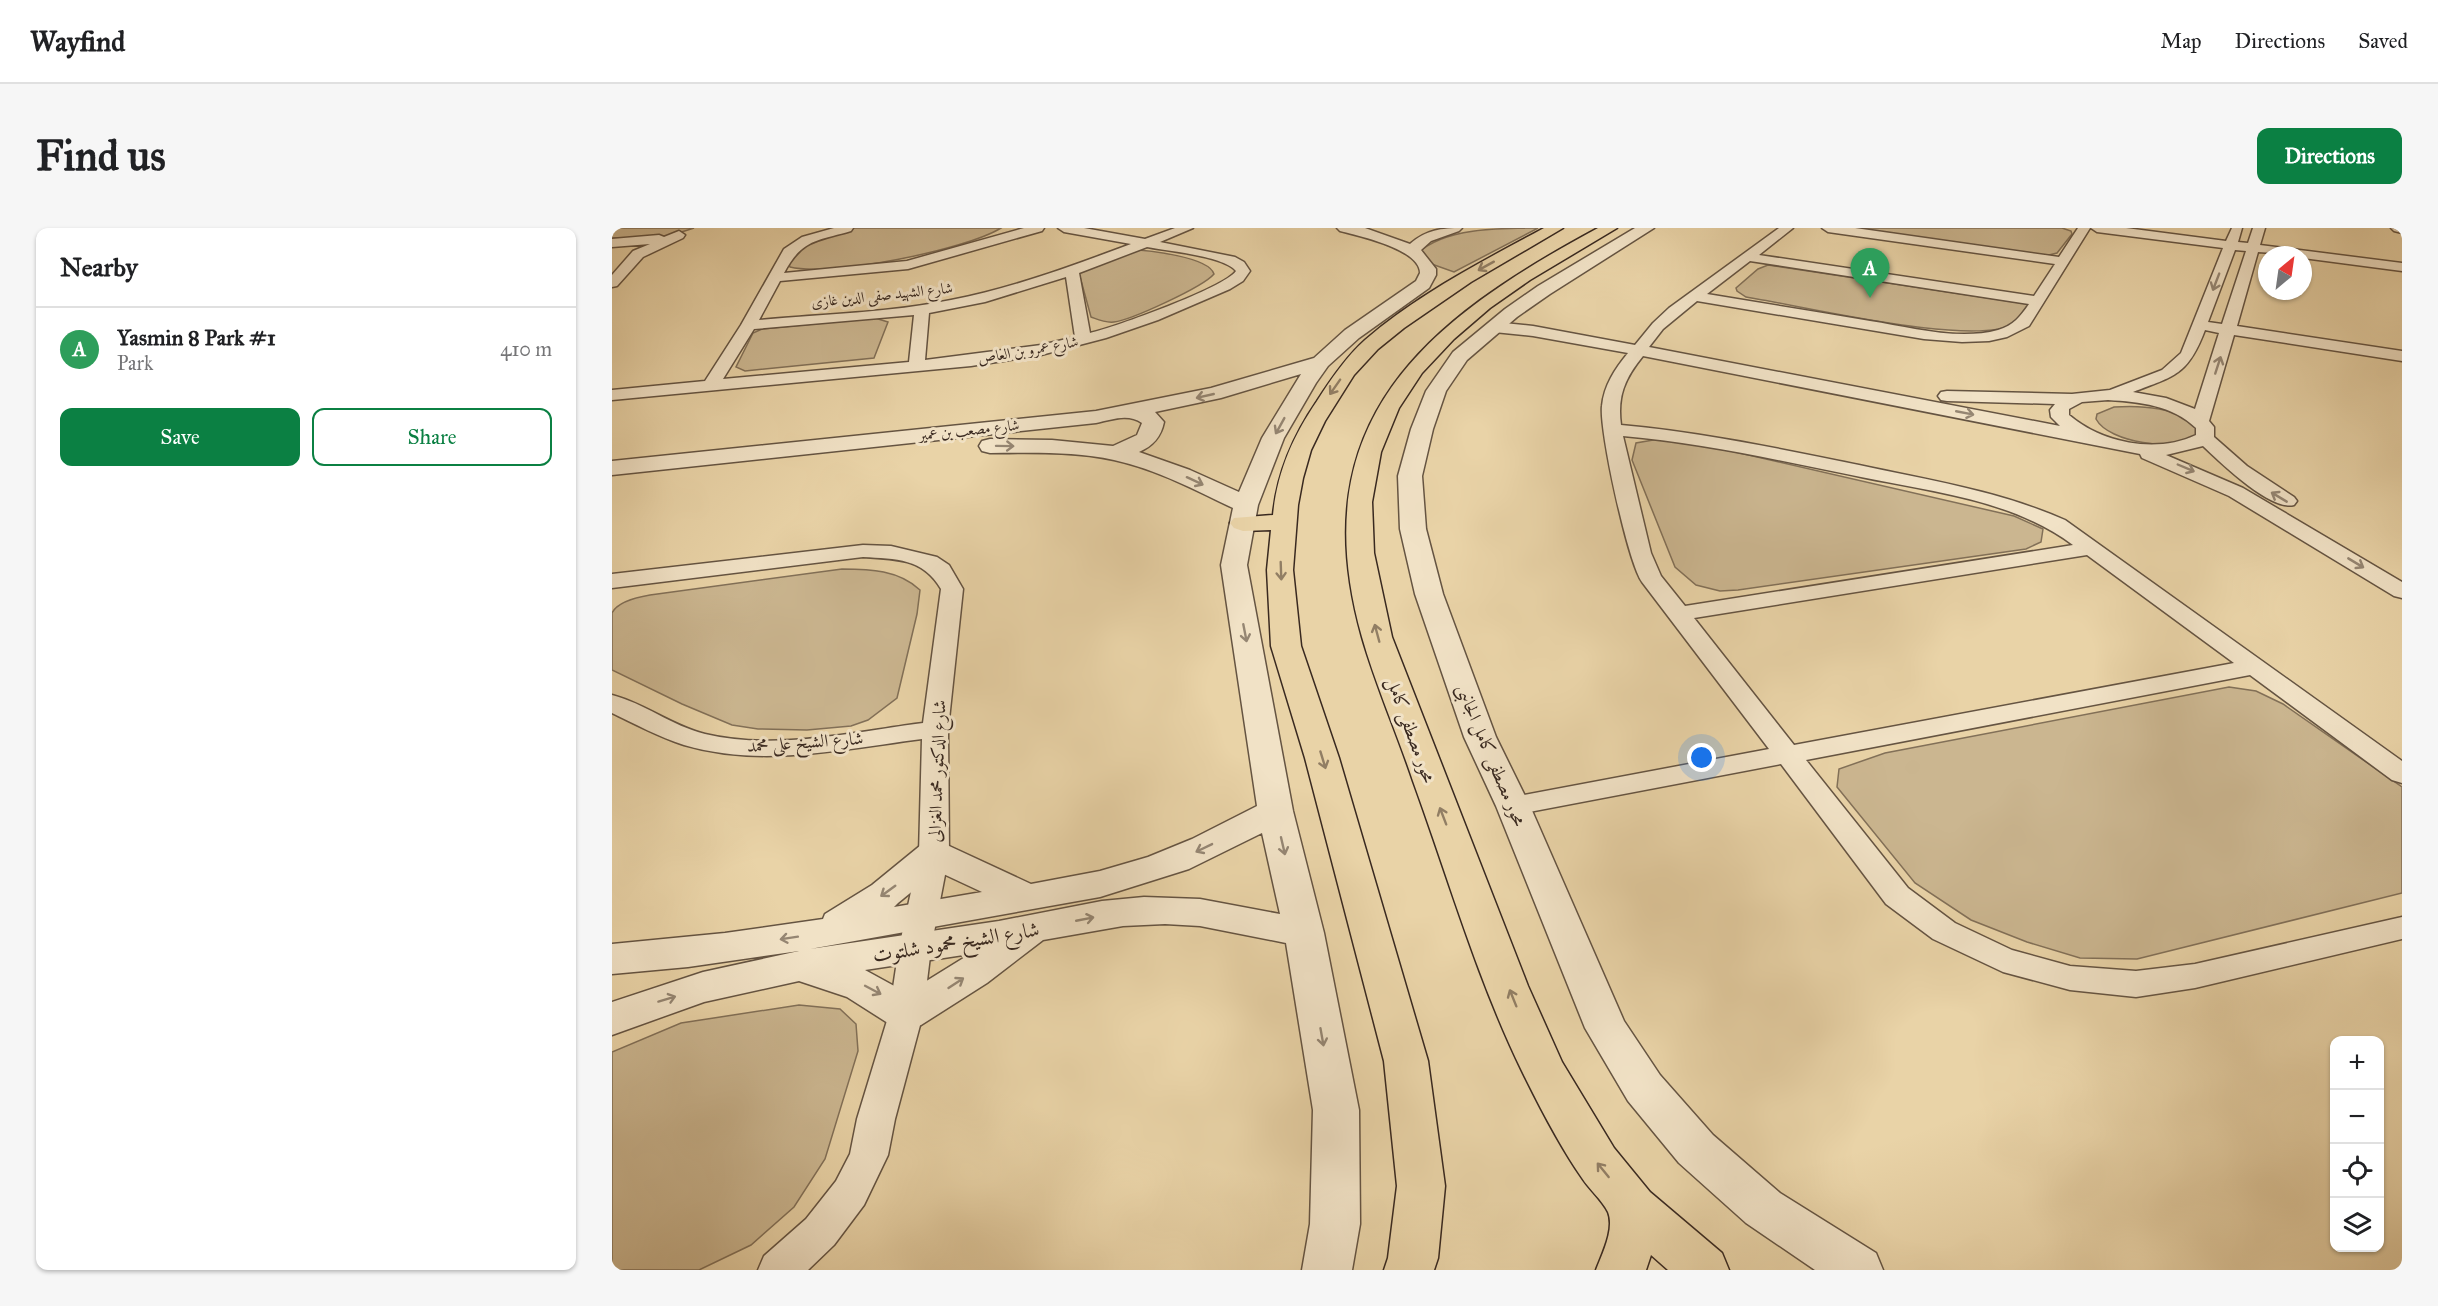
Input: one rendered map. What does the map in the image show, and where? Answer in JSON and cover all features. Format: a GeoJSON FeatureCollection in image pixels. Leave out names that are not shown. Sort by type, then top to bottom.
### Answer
{"type":"FeatureCollection","features":[{"type":"Feature","properties":{"kind":"main road","name":"محور مصطفى كامل"},"geometry":{"type":"LineString","coordinates":[[1414,1266],[1420,1186],[1406,1061],[1326,770],[1286,646],[1280,570],[1284,522],[1291,478],[1300,450],[1325,401],[1346,372],[1371,345],[1437,285],[1528,243],[1577,234]]}},
{"type":"Feature","properties":{"kind":"main road","name":"محور مصطفى كامل"},"geometry":{"type":"LineString","coordinates":[[1577,234],[1452,328],[1406,379],[1378,429],[1362,478],[1359,505],[1368,600],[1375,628],[1418,748],[1524,1026],[1568,1114],[1597,1162],[1633,1206],[1704,1270]]}},
{"type":"Feature","properties":{"kind":"main road"},"geometry":{"type":"LineString","coordinates":[[1428,352],[1460,356]]}},
{"type":"Feature","properties":{"kind":"main road"},"geometry":{"type":"LineString","coordinates":[[1244,514],[1284,522]]}},
{"type":"Feature","properties":{"kind":"main road"},"geometry":{"type":"LineString","coordinates":[[1621,1270],[1633,1236],[1633,1206]]}},
{"type":"Feature","properties":{"kind":"street"},"geometry":{"type":"LineString","coordinates":[[711,385],[749,325],[789,252],[799,244],[847,228]]}},
{"type":"Feature","properties":{"kind":"street"},"geometry":{"type":"LineString","coordinates":[[773,278],[908,265],[1038,228]]}},
{"type":"Feature","properties":{"kind":"street","name":"شارع عمرو بن العاص"},"geometry":{"type":"LineString","coordinates":[[612,395],[994,358],[1083,340],[1143,321],[1210,293],[1238,278],[1243,272],[1241,266],[1233,261],[1148,242],[1064,228]]}},
{"type":"Feature","properties":{"kind":"street","name":"شارع الشهيد صفى الدين غازى"},"geometry":{"type":"LineString","coordinates":[[749,325],[922,309],[983,297],[1072,271],[1187,228]]}},
{"type":"Feature","properties":{"kind":"street"},"geometry":{"type":"LineString","coordinates":[[1327,1270],[1335,1224],[1336,1110],[1304,933],[1275,811],[1235,584],[1234,566],[1244,514],[1273,438],[1321,362],[1368,322],[1437,285],[1428,275],[1427,267],[1421,259],[1410,252],[1386,239],[1345,228]]}},
{"type":"Feature","properties":{"kind":"street"},"geometry":{"type":"LineString","coordinates":[[1410,252],[1426,238],[1454,228]]}},
{"type":"Feature","properties":{"kind":"street","name":"محور مصطفى كامل الجانبى"},"geometry":{"type":"LineString","coordinates":[[1646,228],[1576,268],[1503,320],[1460,356],[1436,391],[1422,429],[1410,476],[1413,529],[1429,594],[1472,715],[1606,1028],[1644,1088],[1696,1149],[1763,1208],[1858,1270]]}},
{"type":"Feature","properties":{"kind":"street"},"geometry":{"type":"LineString","coordinates":[[1787,228],[1665,318],[1624,369],[1614,387],[1610,408],[1612,430],[1644,565],[1650,577],[1897,896],[1944,931],[2014,963],[2070,978],[2136,984],[2195,976],[2402,928]]}},
{"type":"Feature","properties":{"kind":"street"},"geometry":{"type":"LineString","coordinates":[[1828,228],[2063,261]]}},
{"type":"Feature","properties":{"kind":"street"},"geometry":{"type":"LineString","coordinates":[[1695,296],[1913,332],[1951,336],[1998,334],[2016,329],[2024,323],[2085,228]]}},
{"type":"Feature","properties":{"kind":"street"},"geometry":{"type":"LineString","coordinates":[[2097,228],[2402,267]]}},
{"type":"Feature","properties":{"kind":"street"},"geometry":{"type":"LineString","coordinates":[[1503,320],[1533,331],[1910,392],[1967,397],[2072,399],[2108,395],[2152,381],[2180,364],[2188,355],[2237,228]]}},
{"type":"Feature","properties":{"kind":"street"},"geometry":{"type":"LineString","coordinates":[[2131,447],[2179,448],[2196,444],[2203,429],[2259,228]]}},
{"type":"Feature","properties":{"kind":"street"},"geometry":{"type":"LineString","coordinates":[[612,243],[648,241],[686,232],[638,254],[612,282]]}},
{"type":"Feature","properties":{"kind":"street"},"geometry":{"type":"LineString","coordinates":[[1748,257],[2038,301]]}},
{"type":"Feature","properties":{"kind":"street"},"geometry":{"type":"LineString","coordinates":[[1072,271],[1083,340]]}},
{"type":"Feature","properties":{"kind":"street"},"geometry":{"type":"LineString","coordinates":[[917,365],[922,309]]}},
{"type":"Feature","properties":{"kind":"street"},"geometry":{"type":"LineString","coordinates":[[2200,325],[2402,356]]}},
{"type":"Feature","properties":{"kind":"street"},"geometry":{"type":"LineString","coordinates":[[1642,347],[2131,447],[2194,472],[2236,492],[2402,591]]}},
{"type":"Feature","properties":{"kind":"street","name":"شارع مصعب بن عمير"},"geometry":{"type":"LineString","coordinates":[[612,468],[1060,421],[1131,411],[1237,389],[1321,362]]}},
{"type":"Feature","properties":{"kind":"street"},"geometry":{"type":"LineString","coordinates":[[2108,395],[2151,400],[2171,405],[2203,429],[2263,487],[2402,569]]}},
{"type":"Feature","properties":{"kind":"street"},"geometry":{"type":"LineString","coordinates":[[2072,399],[2063,404],[2059,410],[2060,417],[2072,428],[2093,438]]}},
{"type":"Feature","properties":{"kind":"street"},"geometry":{"type":"LineString","coordinates":[[1114,453],[1133,448],[1147,439],[1153,430],[1154,422],[1147,416],[1131,411]]}},
{"type":"Feature","properties":{"kind":"street"},"geometry":{"type":"LineString","coordinates":[[1612,430],[1689,437],[1727,444],[1987,498],[2047,519],[2091,548],[2402,774]]}},
{"type":"Feature","properties":{"kind":"street","name":"شارع مصعب بن عمير"},"geometry":{"type":"LineString","coordinates":[[612,483],[952,447],[1031,447],[1114,453],[1190,478],[1244,514]]}},
{"type":"Feature","properties":{"kind":"street"},"geometry":{"type":"LineString","coordinates":[[1679,614],[2091,548]]}},
{"type":"Feature","properties":{"kind":"street","name":"شارع الدكتور محمد الغزالى"},"geometry":{"type":"LineString","coordinates":[[612,581],[863,551],[891,552],[929,562],[941,570],[952,589],[935,729],[934,854],[906,1014],[876,1119],[869,1155],[850,1193],[820,1232],[779,1270]]}},
{"type":"Feature","properties":{"kind":"street"},"geometry":{"type":"LineString","coordinates":[[1512,806],[2255,667]]}},
{"type":"Feature","properties":{"kind":"street","name":"شارع الشيخ على محمد"},"geometry":{"type":"LineString","coordinates":[[612,703],[680,735],[706,742],[737,746],[806,745],[935,729]]}},
{"type":"Feature","properties":{"kind":"street","name":"شارع الشيخ محمود شلتوت"},"geometry":{"type":"LineString","coordinates":[[1029,914],[1198,851],[1275,811]]}},
{"type":"Feature","properties":{"kind":"street"},"geometry":{"type":"LineString","coordinates":[[797,967],[830,973],[860,983],[885,997],[906,1014],[973,972],[1029,914],[934,854],[885,894],[825,933]]}},
{"type":"Feature","properties":{"kind":"street","name":"شارع الشيخ محمود شلتوت"},"geometry":{"type":"LineString","coordinates":[[612,1019],[696,991],[797,967],[919,932],[1029,914],[1165,910],[1209,912],[1304,933]]}},
{"type":"Feature","properties":{"kind":"street","name":"شارع الشيخ محمود شلتوت"},"geometry":{"type":"LineString","coordinates":[[612,959],[686,953],[825,933],[919,932]]}},
{"type":"Feature","properties":{"kind":"shaded area"},"geometry":{"type":"Polygon","coordinates":[[[618,228],[694,228],[666,237],[612,238],[612,231],[618,228]]]}},
{"type":"Feature","properties":{"kind":"shaded area"},"geometry":{"type":"Polygon","coordinates":[[[853,228],[1001,228],[959,245],[897,260],[835,268],[790,267],[789,264],[798,247],[853,228]]]}},
{"type":"Feature","properties":{"kind":"shaded area"},"geometry":{"type":"Polygon","coordinates":[[[1538,228],[1454,272],[1426,262],[1417,254],[1428,245],[1456,234],[1489,229],[1538,228]]]}},
{"type":"Feature","properties":{"kind":"shaded area"},"geometry":{"type":"Polygon","coordinates":[[[1845,228],[2062,228],[2071,231],[2072,234],[2057,253],[2045,256],[1845,228]]]}},
{"type":"Feature","properties":{"kind":"shaded area"},"geometry":{"type":"Polygon","coordinates":[[[1131,250],[1150,251],[1190,259],[1210,268],[1214,274],[1196,287],[1123,320],[1108,322],[1091,317],[1079,273],[1081,270],[1131,250]]]}},
{"type":"Feature","properties":{"kind":"shaded area"},"geometry":{"type":"Polygon","coordinates":[[[1768,265],[2028,304],[2015,323],[1995,329],[1966,331],[1930,329],[1851,317],[1746,297],[1737,291],[1736,288],[1758,269],[1768,265]]]}},
{"type":"Feature","properties":{"kind":"shaded area"},"geometry":{"type":"Polygon","coordinates":[[[875,318],[888,322],[874,358],[745,371],[736,367],[753,333],[762,329],[875,318]]]}},
{"type":"Feature","properties":{"kind":"shaded area"},"geometry":{"type":"Polygon","coordinates":[[[2114,407],[2148,407],[2171,412],[2191,422],[2198,430],[2197,436],[2187,441],[2159,444],[2128,439],[2114,434],[2096,419],[2097,414],[2114,407]]]}},
{"type":"Feature","properties":{"kind":"shaded area"},"geometry":{"type":"Polygon","coordinates":[[[1659,439],[1731,451],[2014,516],[2043,529],[2041,542],[2026,549],[1738,590],[1720,591],[1696,585],[1675,567],[1632,460],[1636,443],[1659,439]]]}},
{"type":"Feature","properties":{"kind":"shaded area"},"geometry":{"type":"Polygon","coordinates":[[[842,569],[884,572],[903,578],[920,590],[917,614],[897,698],[868,720],[851,726],[807,730],[758,729],[732,725],[612,670],[612,613],[619,605],[629,600],[650,595],[842,569]]]}},
{"type":"Feature","properties":{"kind":"shaded area"},"geometry":{"type":"Polygon","coordinates":[[[2229,687],[2256,691],[2283,704],[2402,787],[2402,893],[2137,959],[2080,958],[2027,942],[1971,920],[1915,883],[1837,787],[1839,769],[1885,753],[2229,687]]]}},
{"type":"Feature","properties":{"kind":"shaded area"},"geometry":{"type":"Polygon","coordinates":[[[799,1005],[840,1009],[856,1024],[858,1051],[825,1159],[794,1207],[751,1245],[699,1270],[612,1270],[612,1052],[681,1023],[799,1005]]]}},
{"type":"Feature","properties":{"kind":"place","name":"Yasmin 8 Park #1"},"geometry":{"type":"Point","coordinates":[1870,298]}}]}
